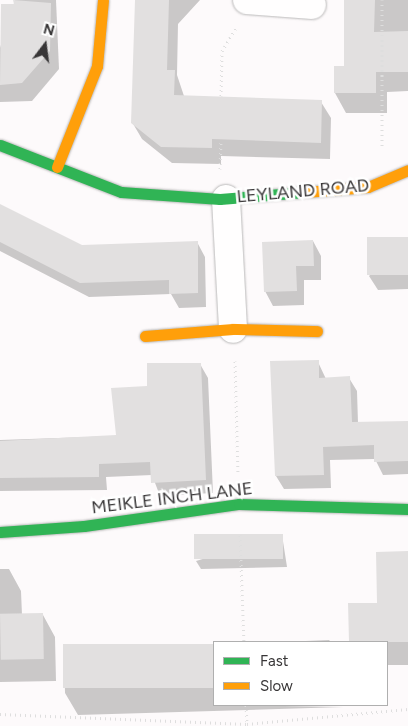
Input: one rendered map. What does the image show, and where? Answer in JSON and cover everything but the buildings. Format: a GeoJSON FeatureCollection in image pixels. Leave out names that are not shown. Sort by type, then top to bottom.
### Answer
{"type":"FeatureCollection","features":[{"type":"Feature","properties":{"kind":"street"},"geometry":{"type":"LineString","coordinates":[[57,167],[98,66],[103,0]]}},
{"type":"Feature","properties":{"kind":"street"},"geometry":{"type":"LineString","coordinates":[[248,2],[312,5]]}},
{"type":"Feature","properties":{"kind":"street","name":"LEYLAND ROAD"},"geometry":{"type":"LineString","coordinates":[[0,145],[121,192],[226,199],[382,183],[408,170]]}},
{"type":"Feature","properties":{"kind":"street","name":"LEYLAND ROAD"},"geometry":{"type":"LineString","coordinates":[[226,199],[234,329]]}},
{"type":"Feature","properties":{"kind":"street"},"geometry":{"type":"LineString","coordinates":[[145,336],[234,329],[317,331]]}},
{"type":"Feature","properties":{"kind":"street","name":"MEIKLE INCH LANE"},"geometry":{"type":"LineString","coordinates":[[0,532],[84,526],[239,504],[408,508]]}},
{"type":"Feature","properties":{"kind":"path"},"geometry":{"type":"LineString","coordinates":[[382,0],[382,183]]}},
{"type":"Feature","properties":{"kind":"path"},"geometry":{"type":"LineString","coordinates":[[221,96],[222,52],[248,2]]}},
{"type":"Feature","properties":{"kind":"path"},"geometry":{"type":"LineString","coordinates":[[246,706],[247,724]]}},
{"type":"Feature","properties":{"kind":"path"},"geometry":{"type":"LineString","coordinates":[[0,714],[247,724],[408,709]]}},
{"type":"Feature","properties":{"kind":"traffic: fast"},"geometry":{"type":"LineString","coordinates":[[0,145],[121,192],[220,199],[305,192]]}},
{"type":"Feature","properties":{"kind":"traffic: fast"},"geometry":{"type":"LineString","coordinates":[[0,532],[84,526],[239,504],[408,509]]}},
{"type":"Feature","properties":{"kind":"traffic: slow"},"geometry":{"type":"LineString","coordinates":[[57,167],[97,66],[103,0]]}},
{"type":"Feature","properties":{"kind":"traffic: slow"},"geometry":{"type":"LineString","coordinates":[[305,192],[368,187],[408,170]]}},
{"type":"Feature","properties":{"kind":"traffic: slow"},"geometry":{"type":"LineString","coordinates":[[145,336],[233,329],[317,331]]}}]}
